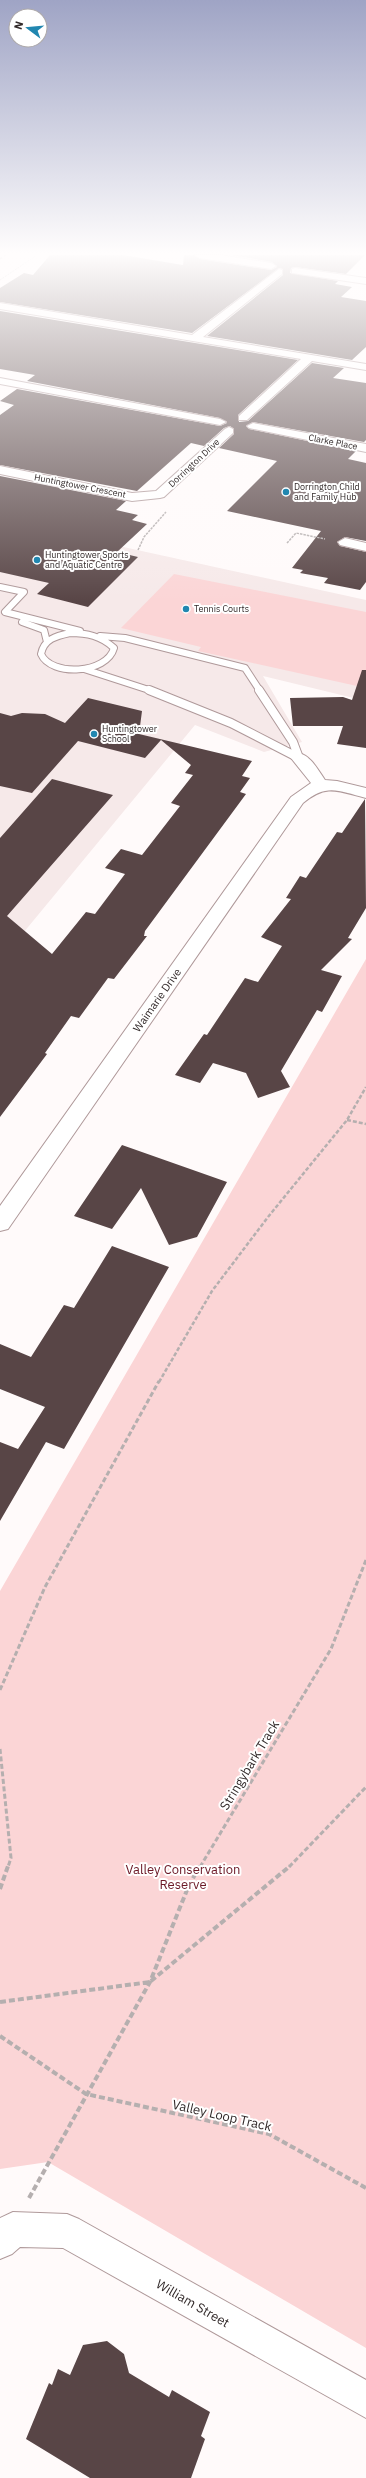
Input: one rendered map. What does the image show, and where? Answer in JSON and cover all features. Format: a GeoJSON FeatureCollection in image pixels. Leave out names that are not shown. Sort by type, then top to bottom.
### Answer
{"type":"FeatureCollection","features":[{"type":"Feature","properties":{"kind":"street"},"geometry":{"type":"LineString","coordinates":[[243,418],[295,371]]}},
{"type":"Feature","properties":{"kind":"street"},"geometry":{"type":"LineString","coordinates":[[0,381],[220,422],[228,418],[243,418],[251,421],[252,426],[243,431],[229,431],[220,427],[220,422]]}},
{"type":"Feature","properties":{"kind":"street","name":"Clarke Place"},"geometry":{"type":"LineString","coordinates":[[252,426],[366,448]]}},
{"type":"Feature","properties":{"kind":"street","name":"Dorrington Drive"},"geometry":{"type":"LineString","coordinates":[[160,494],[229,431]]}},
{"type":"Feature","properties":{"kind":"street","name":"Huntingtower Crescent"},"geometry":{"type":"LineString","coordinates":[[0,470],[132,497],[160,494]]}},
{"type":"Feature","properties":{"kind":"street"},"geometry":{"type":"LineString","coordinates":[[345,542],[366,547]]}},
{"type":"Feature","properties":{"kind":"street"},"geometry":{"type":"LineString","coordinates":[[299,758],[309,768],[320,784],[337,785],[366,793]]}},
{"type":"Feature","properties":{"kind":"street","name":"Waimarie Drive"},"geometry":{"type":"LineString","coordinates":[[0,1223],[297,800],[309,789],[320,784]]}},
{"type":"Feature","properties":{"kind":"street","name":"William Street"},"geometry":{"type":"LineString","coordinates":[[6,2235],[67,2231],[366,2400]]}},
{"type":"Feature","properties":{"kind":"lane"},"geometry":{"type":"LineString","coordinates":[[0,587],[24,592],[5,612],[100,636],[125,638],[245,668],[293,742],[299,758]]}},
{"type":"Feature","properties":{"kind":"lane"},"geometry":{"type":"LineString","coordinates":[[0,616],[44,630],[47,642]]}},
{"type":"Feature","properties":{"kind":"lane"},"geometry":{"type":"LineString","coordinates":[[84,632],[68,633],[47,642],[41,653],[49,664],[70,670],[97,666],[107,661],[113,655],[114,648],[109,641],[100,636]]}},
{"type":"Feature","properties":{"kind":"lane"},"geometry":{"type":"LineString","coordinates":[[84,669],[171,697],[277,745],[299,758]]}},
{"type":"Feature","properties":{"kind":"path"},"geometry":{"type":"LineString","coordinates":[[138,550],[144,537],[171,508]]}},
{"type":"Feature","properties":{"kind":"path"},"geometry":{"type":"LineString","coordinates":[[287,543],[296,533],[345,542]]}},
{"type":"Feature","properties":{"kind":"path"},"geometry":{"type":"LineString","coordinates":[[0,1690],[49,1581],[129,1432],[212,1291],[268,1217],[347,1120],[366,1087]]}},
{"type":"Feature","properties":{"kind":"path"},"geometry":{"type":"LineString","coordinates":[[347,1120],[366,1124]]}},
{"type":"Feature","properties":{"kind":"path","name":"Stringybark Track"},"geometry":{"type":"LineString","coordinates":[[150,1982],[189,1885],[331,1649],[366,1560]]}},
{"type":"Feature","properties":{"kind":"path"},"geometry":{"type":"LineString","coordinates":[[0,1749],[11,1858],[0,1889]]}},
{"type":"Feature","properties":{"kind":"path"},"geometry":{"type":"LineString","coordinates":[[6,2235],[150,1982],[287,1869],[366,1787]]}},
{"type":"Feature","properties":{"kind":"path"},"geometry":{"type":"LineString","coordinates":[[0,2002],[150,1982]]}},
{"type":"Feature","properties":{"kind":"path"},"geometry":{"type":"LineString","coordinates":[[0,2036],[86,2094]]}},
{"type":"Feature","properties":{"kind":"path","name":"Valley Loop Track"},"geometry":{"type":"LineString","coordinates":[[86,2094],[269,2134],[366,2188]]}},
{"type":"Feature","properties":{"kind":"shaded area","name":"Huntingtower School"},"geometry":{"type":"Polygon","coordinates":[[[0,520],[366,600],[366,701],[263,676],[302,742],[264,752],[195,725],[0,961],[0,520]]]}},
{"type":"Feature","properties":{"kind":"green space"},"geometry":{"type":"Polygon","coordinates":[[[174,574],[366,612],[366,688],[198,651],[201,647],[121,628],[174,574]]]}},
{"type":"Feature","properties":{"kind":"green space","name":"Valley Conservation Reserve"},"geometry":{"type":"Polygon","coordinates":[[[366,959],[366,2348],[48,2162],[0,2169],[0,1591],[366,959]]]}},
{"type":"Feature","properties":{"kind":"building"},"geometry":{"type":"Polygon","coordinates":[[[10,371],[286,371],[238,415],[239,422],[248,421],[304,371],[341,371],[333,378],[366,383],[366,440],[364,442],[253,422],[246,426],[249,429],[356,451],[348,459],[366,463],[366,541],[345,537],[337,542],[340,546],[366,552],[366,582],[360,590],[324,583],[328,578],[300,573],[303,570],[292,568],[321,531],[227,511],[277,461],[219,448],[234,434],[234,429],[230,426],[224,428],[204,446],[191,443],[137,491],[0,465],[0,415],[14,405],[0,401],[17,389],[220,426],[227,423],[220,418],[27,381],[35,375],[10,371]]]}},
{"type":"Feature","properties":{"kind":"building"},"geometry":{"type":"Polygon","coordinates":[[[0,476],[126,501],[116,510],[138,515],[132,520],[147,524],[117,552],[138,557],[88,607],[37,594],[49,583],[0,572],[0,476]]]}},
{"type":"Feature","properties":{"kind":"building"},"geometry":{"type":"Polygon","coordinates":[[[362,670],[366,670],[366,748],[337,744],[343,726],[293,726],[290,698],[343,697],[352,700],[362,670]]]}},
{"type":"Feature","properties":{"kind":"building"},"geometry":{"type":"Polygon","coordinates":[[[88,698],[142,711],[139,734],[252,761],[242,776],[250,778],[240,792],[246,794],[145,931],[144,936],[147,936],[114,979],[108,978],[79,1018],[71,1016],[45,1053],[47,1054],[0,1117],[0,838],[52,779],[113,795],[7,916],[52,954],[86,912],[95,914],[125,874],[105,868],[121,849],[142,855],[180,806],[171,803],[193,775],[185,773],[191,765],[161,740],[145,758],[78,741],[32,793],[0,786],[0,713],[11,716],[22,713],[45,714],[65,723],[88,698]]]}},
{"type":"Feature","properties":{"kind":"building"},"geometry":{"type":"Polygon","coordinates":[[[365,799],[366,908],[348,938],[352,939],[321,970],[342,976],[322,1012],[317,1010],[281,1071],[290,1087],[258,1098],[246,1073],[213,1063],[200,1083],[175,1075],[204,1034],[207,1035],[245,978],[258,982],[282,946],[261,937],[291,899],[286,898],[300,876],[306,878],[337,832],[342,833],[365,799]]]}},
{"type":"Feature","properties":{"kind":"building"},"geometry":{"type":"Polygon","coordinates":[[[122,1145],[227,1182],[197,1237],[169,1245],[141,1188],[112,1229],[74,1216],[122,1145]]]}},
{"type":"Feature","properties":{"kind":"building"},"geometry":{"type":"Polygon","coordinates":[[[112,1246],[169,1267],[64,1449],[46,1442],[0,1521],[0,1442],[18,1449],[45,1407],[0,1389],[0,1344],[31,1357],[64,1305],[74,1308],[112,1246]]]}},
{"type":"Feature","properties":{"kind":"building"},"geometry":{"type":"Polygon","coordinates":[[[107,2341],[124,2354],[129,2373],[169,2397],[172,2390],[210,2412],[201,2436],[205,2439],[191,2478],[90,2478],[26,2439],[49,2383],[52,2385],[58,2369],[70,2375],[83,2345],[107,2341]]]}},
{"type":"Feature","properties":{"kind":"place","name":"Dorrington Child and Family Hub"},"geometry":{"type":"Point","coordinates":[286,492]}},
{"type":"Feature","properties":{"kind":"place","name":"Huntingtower Sports and Aquatic Centre"},"geometry":{"type":"Point","coordinates":[37,560]}},
{"type":"Feature","properties":{"kind":"place","name":"Tennis Courts"},"geometry":{"type":"Point","coordinates":[186,609]}},
{"type":"Feature","properties":{"kind":"place","name":"Huntingtower School"},"geometry":{"type":"Point","coordinates":[94,734]}}]}
